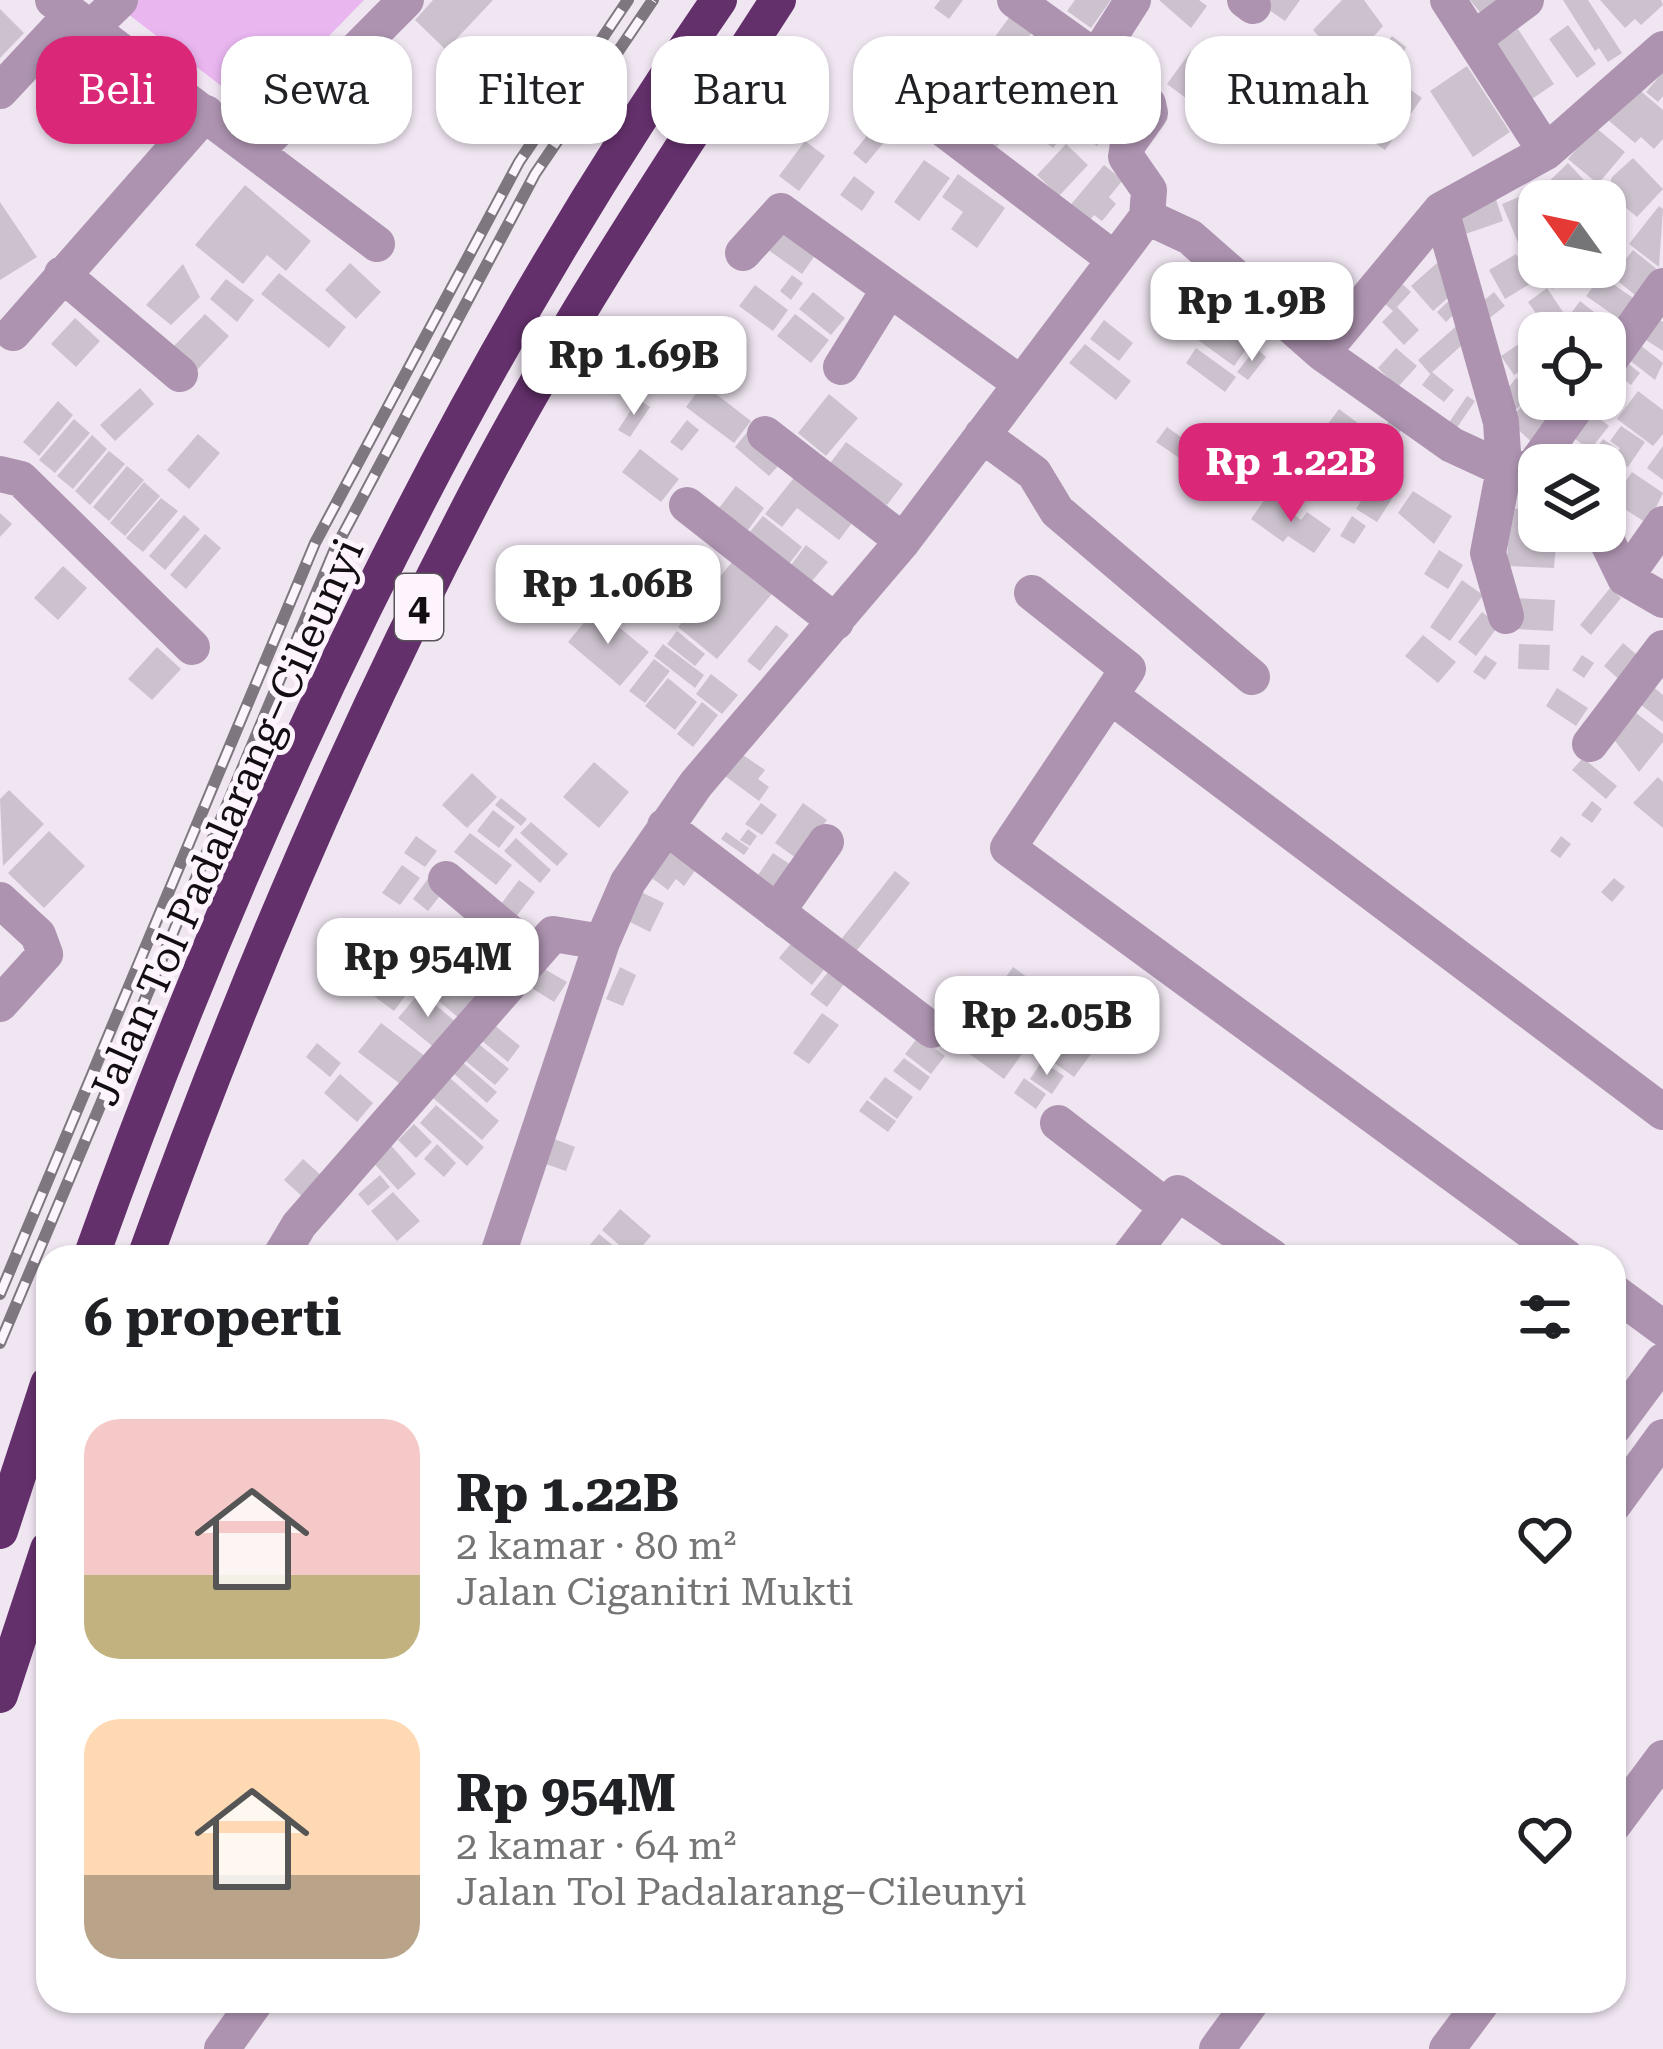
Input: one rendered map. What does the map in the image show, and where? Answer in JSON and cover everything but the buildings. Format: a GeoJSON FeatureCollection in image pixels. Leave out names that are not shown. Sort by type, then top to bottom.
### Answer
{"type":"FeatureCollection","features":[{"type":"Feature","properties":{"kind":"highway","name":"Jalan Tol Padalarang–Cileunyi"},"geometry":{"type":"LineString","coordinates":[[96,1245],[156,1077],[326,688],[509,339],[719,0]]}},
{"type":"Feature","properties":{"kind":"highway","name":"Jalan Tol Padalarang–Cileunyi"},"geometry":{"type":"LineString","coordinates":[[150,1245],[224,1037],[375,693],[484,478],[608,261],[778,0]]}},
{"type":"Feature","properties":{"kind":"highway"},"geometry":{"type":"LineString","coordinates":[[0,1531],[36,1421]]}},
{"type":"Feature","properties":{"kind":"highway"},"geometry":{"type":"LineString","coordinates":[[0,1695],[36,1586]]}},
{"type":"Feature","properties":{"kind":"street"},"geometry":{"type":"LineString","coordinates":[[0,91],[72,15],[120,0]]}},
{"type":"Feature","properties":{"kind":"street"},"geometry":{"type":"LineString","coordinates":[[255,152],[406,0]]}},
{"type":"Feature","properties":{"kind":"street"},"geometry":{"type":"LineString","coordinates":[[1016,0],[1066,36]]}},
{"type":"Feature","properties":{"kind":"street"},"geometry":{"type":"LineString","coordinates":[[1110,36],[1133,0]]}},
{"type":"Feature","properties":{"kind":"street"},"geometry":{"type":"LineString","coordinates":[[1448,0],[1546,152]]}},
{"type":"Feature","properties":{"kind":"street"},"geometry":{"type":"LineString","coordinates":[[1474,39],[1526,0]]}},
{"type":"Feature","properties":{"kind":"street"},"geometry":{"type":"LineString","coordinates":[[72,15],[377,244]]}},
{"type":"Feature","properties":{"kind":"street"},"geometry":{"type":"LineString","coordinates":[[1322,353],[1442,210],[1546,152],[1663,49]]}},
{"type":"Feature","properties":{"kind":"street"},"geometry":{"type":"LineString","coordinates":[[14,333],[206,113]]}},
{"type":"Feature","properties":{"kind":"street"},"geometry":{"type":"LineString","coordinates":[[963,144],[1114,259]]}},
{"type":"Feature","properties":{"kind":"street"},"geometry":{"type":"LineString","coordinates":[[501,1245],[602,942],[628,882],[665,826],[903,541],[1148,217],[1149,190],[1126,157],[1133,144]]}},
{"type":"Feature","properties":{"kind":"street"},"geometry":{"type":"LineString","coordinates":[[1442,210],[1501,422],[1518,457]]}},
{"type":"Feature","properties":{"kind":"street"},"geometry":{"type":"LineString","coordinates":[[743,253],[782,211],[1020,383]]}},
{"type":"Feature","properties":{"kind":"street"},"geometry":{"type":"LineString","coordinates":[[1148,217],[1190,237],[1322,353],[1452,445],[1518,469]]}},
{"type":"Feature","properties":{"kind":"street"},"geometry":{"type":"LineString","coordinates":[[62,274],[180,374]]}},
{"type":"Feature","properties":{"kind":"street"},"geometry":{"type":"LineString","coordinates":[[1626,338],[1663,286]]}},
{"type":"Feature","properties":{"kind":"street"},"geometry":{"type":"LineString","coordinates":[[841,367],[888,291]]}},
{"type":"Feature","properties":{"kind":"street"},"geometry":{"type":"LineString","coordinates":[[1546,444],[1565,420]]}},
{"type":"Feature","properties":{"kind":"street"},"geometry":{"type":"LineString","coordinates":[[765,434],[903,541]]}},
{"type":"Feature","properties":{"kind":"street"},"geometry":{"type":"LineString","coordinates":[[982,435],[1034,473],[1057,511],[1252,677]]}},
{"type":"Feature","properties":{"kind":"street"},"geometry":{"type":"LineString","coordinates":[[0,474],[21,479],[193,647]]}},
{"type":"Feature","properties":{"kind":"street"},"geometry":{"type":"LineString","coordinates":[[1505,616],[1488,553],[1518,487]]}},
{"type":"Feature","properties":{"kind":"street"},"geometry":{"type":"LineString","coordinates":[[687,505],[836,622]]}},
{"type":"Feature","properties":{"kind":"street"},"geometry":{"type":"LineString","coordinates":[[1625,578],[1663,524]]}},
{"type":"Feature","properties":{"kind":"street"},"geometry":{"type":"LineString","coordinates":[[1612,552],[1625,578],[1663,600]]}},
{"type":"Feature","properties":{"kind":"street"},"geometry":{"type":"LineString","coordinates":[[1033,593],[1126,665],[1112,697],[1008,848],[1550,1245]]}},
{"type":"Feature","properties":{"kind":"street"},"geometry":{"type":"LineString","coordinates":[[1590,744],[1663,648]]}},
{"type":"Feature","properties":{"kind":"street"},"geometry":{"type":"LineString","coordinates":[[1112,697],[1663,1112]]}},
{"type":"Feature","properties":{"kind":"street"},"geometry":{"type":"LineString","coordinates":[[665,826],[932,1030]]}},
{"type":"Feature","properties":{"kind":"street"},"geometry":{"type":"LineString","coordinates":[[777,912],[826,842]]}},
{"type":"Feature","properties":{"kind":"street"},"geometry":{"type":"LineString","coordinates":[[446,879],[535,954]]}},
{"type":"Feature","properties":{"kind":"street"},"geometry":{"type":"LineString","coordinates":[[0,900],[38,935],[45,954],[0,1004]]}},
{"type":"Feature","properties":{"kind":"street"},"geometry":{"type":"LineString","coordinates":[[287,1245],[299,1225],[535,954],[560,932],[602,942]]}},
{"type":"Feature","properties":{"kind":"street"},"geometry":{"type":"LineString","coordinates":[[1058,1123],[1167,1207]]}},
{"type":"Feature","properties":{"kind":"street"},"geometry":{"type":"LineString","coordinates":[[1138,1245],[1178,1193],[1254,1245]]}},
{"type":"Feature","properties":{"kind":"street"},"geometry":{"type":"LineString","coordinates":[[1626,1301],[1663,1328]]}},
{"type":"Feature","properties":{"kind":"street"},"geometry":{"type":"LineString","coordinates":[[1626,1411],[1663,1361]]}},
{"type":"Feature","properties":{"kind":"street"},"geometry":{"type":"LineString","coordinates":[[1626,1488],[1663,1437]]}},
{"type":"Feature","properties":{"kind":"street"},"geometry":{"type":"LineString","coordinates":[[1626,1808],[1663,1758]]}},
{"type":"Feature","properties":{"kind":"street"},"geometry":{"type":"LineString","coordinates":[[222,2049],[248,2013]]}},
{"type":"Feature","properties":{"kind":"street"},"geometry":{"type":"LineString","coordinates":[[1448,2049],[1474,2013]]}},
{"type":"Feature","properties":{"kind":"shaded area"},"geometry":{"type":"Polygon","coordinates":[[[126,0],[364,0],[329,36],[221,36],[221,86],[197,67],[197,36],[157,36],[119,7],[126,0]]]}},
{"type":"Feature","properties":{"kind":"railway"},"geometry":{"type":"LineString","coordinates":[[0,1294],[315,543],[519,162],[628,0]]}},
{"type":"Feature","properties":{"kind":"railway"},"geometry":{"type":"LineString","coordinates":[[41,1245],[334,551],[535,174],[653,0]]}},
{"type":"Feature","properties":{"kind":"railway"},"geometry":{"type":"LineString","coordinates":[[0,1343],[36,1258]]}}]}
